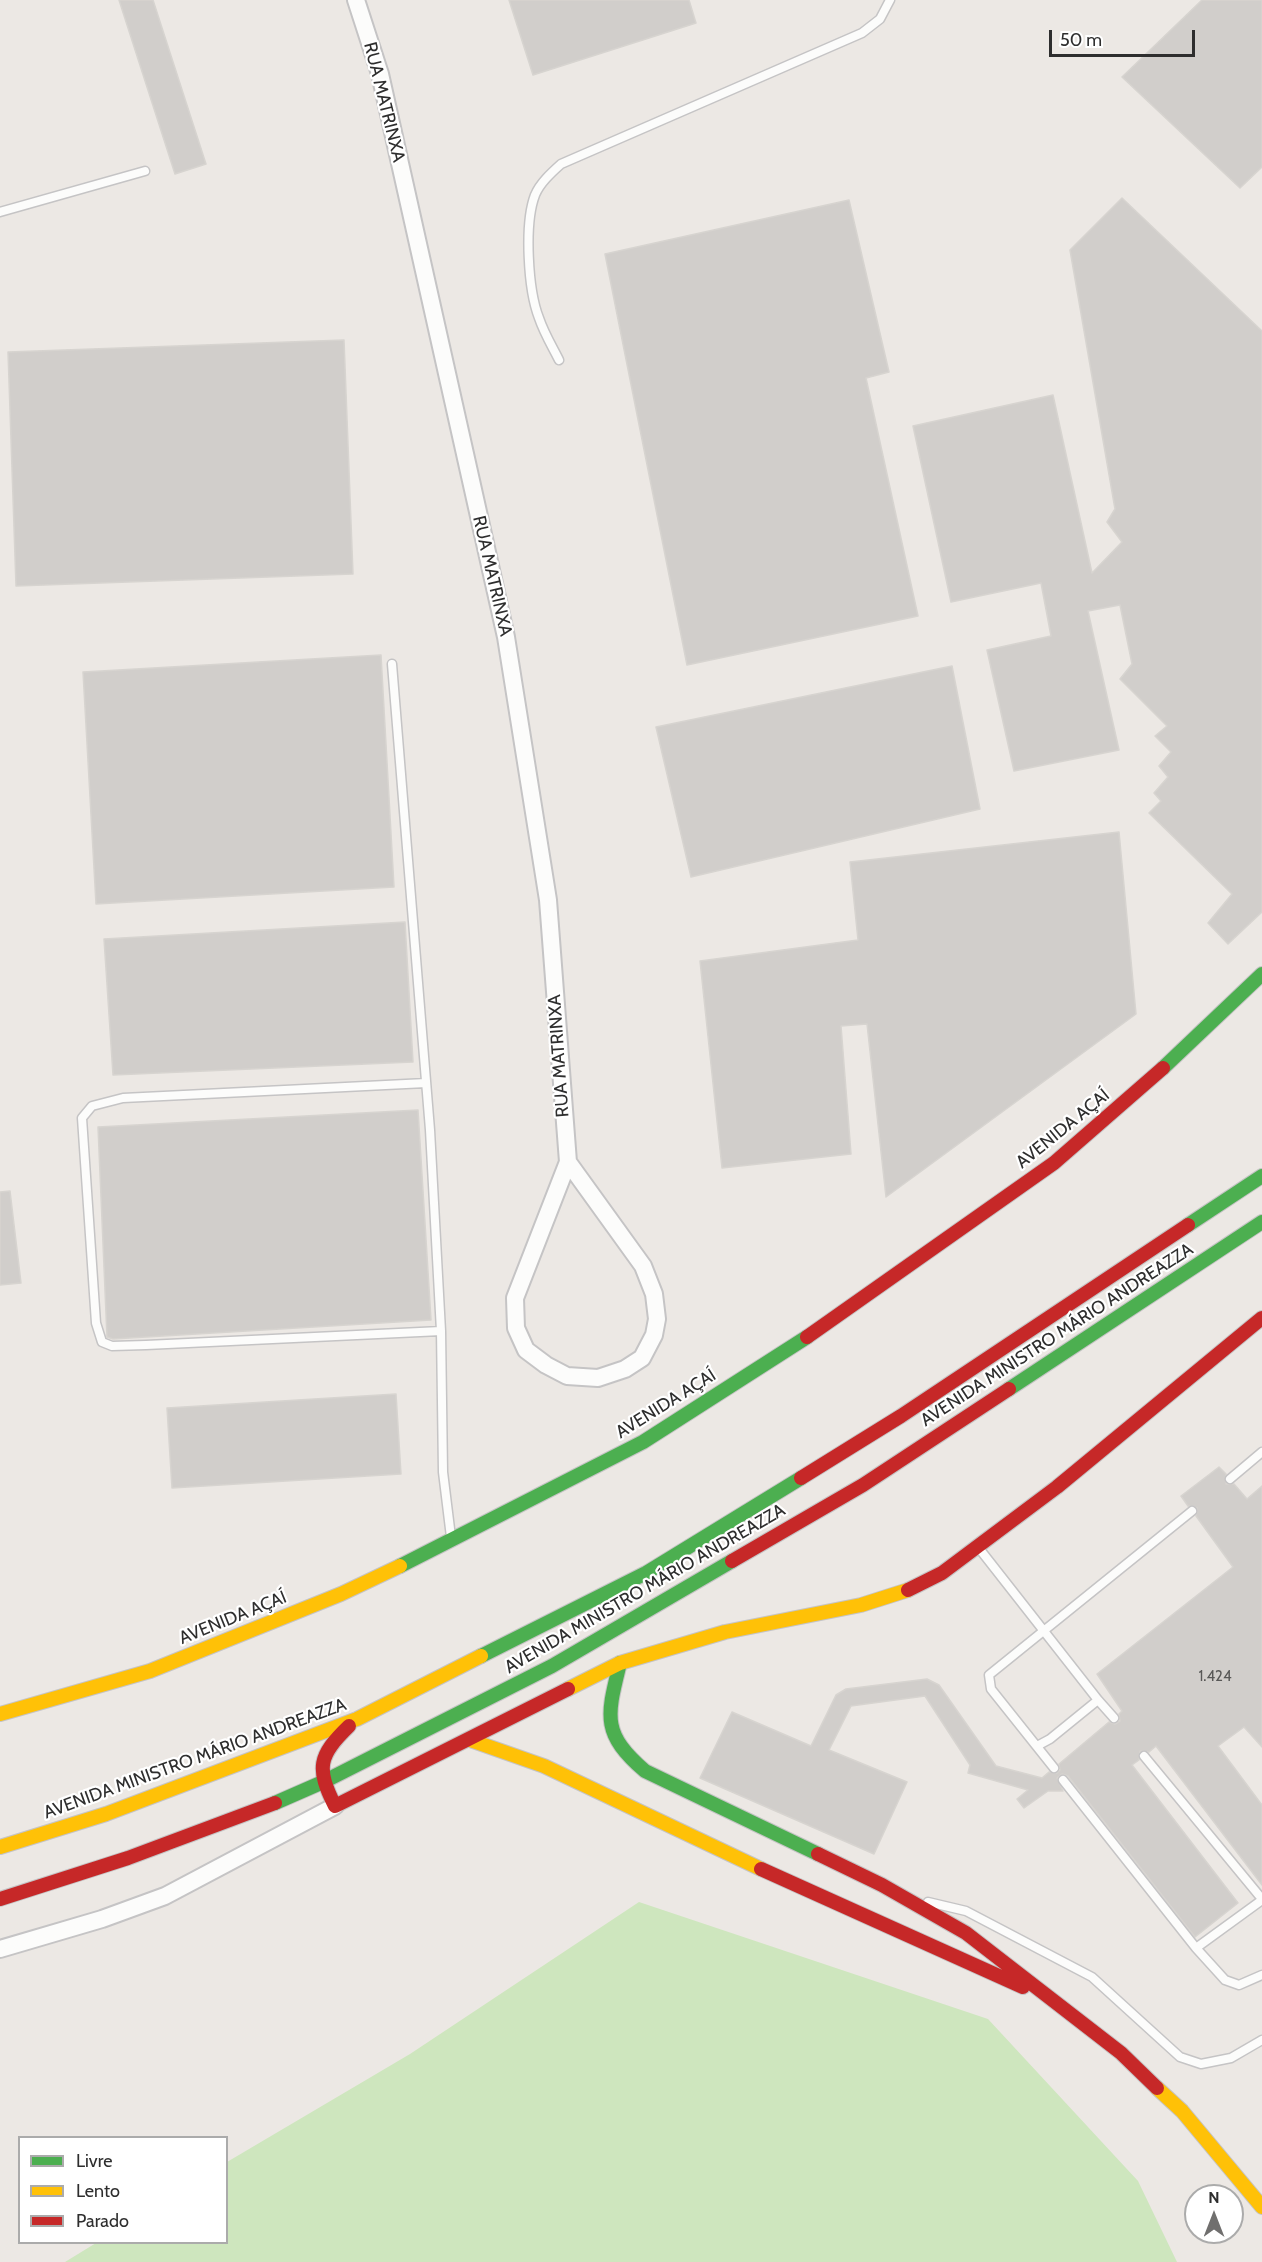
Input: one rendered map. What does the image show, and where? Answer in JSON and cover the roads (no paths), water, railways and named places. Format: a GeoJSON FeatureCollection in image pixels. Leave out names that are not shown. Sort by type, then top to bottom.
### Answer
{"type":"FeatureCollection","features":[{"type":"Feature","properties":{"kind":"street","name":"RUA MATRINXA"},"geometry":{"type":"LineString","coordinates":[[356,0],[380,74],[506,637],[548,900],[568,1162],[515,1298],[516,1328],[526,1350],[546,1365],[567,1376],[598,1378],[625,1369],[642,1358],[654,1335],[657,1319],[654,1294],[643,1266],[568,1162]]}},
{"type":"Feature","properties":{"kind":"street","name":"AVENIDA AÇAÍ"},"geometry":{"type":"LineString","coordinates":[[0,1714],[150,1671],[341,1594],[452,1541],[643,1442],[840,1315],[1054,1163],[1195,1040],[1262,974]]}},
{"type":"Feature","properties":{"kind":"street","name":"AVENIDA MINISTRO MÁRIO ANDREAZZA"},"geometry":{"type":"LineString","coordinates":[[0,1847],[106,1814],[357,1719],[646,1574],[901,1416],[1262,1176]]}},
{"type":"Feature","properties":{"kind":"street","name":"AVENIDA MINISTRO MÁRIO ANDREAZZA"},"geometry":{"type":"LineString","coordinates":[[0,1899],[128,1858],[323,1782],[552,1666],[863,1485],[1262,1222]]}},
{"type":"Feature","properties":{"kind":"street"},"geometry":{"type":"LineString","coordinates":[[0,1949],[102,1919],[165,1896],[335,1806],[620,1663],[725,1632],[861,1605],[903,1593],[942,1574],[1057,1487],[1262,1318]]}},
{"type":"Feature","properties":{"kind":"street"},"geometry":{"type":"LineString","coordinates":[[620,1663],[610,1708],[612,1731],[620,1748],[642,1775],[882,1885],[966,1933],[1121,2053],[1182,2111],[1262,2207]]}},
{"type":"Feature","properties":{"kind":"street"},"geometry":{"type":"LineString","coordinates":[[335,1806],[323,1782],[320,1767],[322,1756],[357,1719]]}},
{"type":"Feature","properties":{"kind":"street"},"geometry":{"type":"LineString","coordinates":[[470,1740],[544,1766],[623,1798],[866,1919],[1058,2002]]}},
{"type":"Feature","properties":{"kind":"street"},"geometry":{"type":"LineString","coordinates":[[866,1919],[882,1885]]}},
{"type":"Feature","properties":{"kind":"lane"},"geometry":{"type":"LineString","coordinates":[[558,360],[538,317],[531,278],[531,217],[536,195],[548,175],[561,164],[862,33],[880,19],[890,0]]}},
{"type":"Feature","properties":{"kind":"lane"},"geometry":{"type":"LineString","coordinates":[[0,212],[145,171]]}},
{"type":"Feature","properties":{"kind":"lane"},"geometry":{"type":"LineString","coordinates":[[392,664],[426,1083],[441,1330],[443,1472],[452,1541]]}},
{"type":"Feature","properties":{"kind":"lane"},"geometry":{"type":"LineString","coordinates":[[426,1083],[123,1098],[92,1106],[82,1118],[96,1323],[102,1342],[112,1346],[146,1345],[441,1330]]}},
{"type":"Feature","properties":{"kind":"lane"},"geometry":{"type":"LineString","coordinates":[[1230,1479],[1262,1452]]}},
{"type":"Feature","properties":{"kind":"lane"},"geometry":{"type":"LineString","coordinates":[[1054,1768],[988,1682],[994,1669],[1192,1511]]}},
{"type":"Feature","properties":{"kind":"lane"},"geometry":{"type":"LineString","coordinates":[[978,1546],[1114,1718]]}},
{"type":"Feature","properties":{"kind":"lane"},"geometry":{"type":"LineString","coordinates":[[1036,1746],[1050,1739],[1098,1700]]}},
{"type":"Feature","properties":{"kind":"lane"},"geometry":{"type":"LineString","coordinates":[[1144,1756],[1262,1900],[1196,1948]]}},
{"type":"Feature","properties":{"kind":"lane"},"geometry":{"type":"LineString","coordinates":[[1063,1780],[1196,1948],[1225,1980],[1239,1985],[1262,1975]]}},
{"type":"Feature","properties":{"kind":"lane"},"geometry":{"type":"LineString","coordinates":[[910,1901],[934,1902],[966,1911],[1092,1977],[1180,2057],[1201,2064],[1231,2058],[1262,2040]]}}]}
